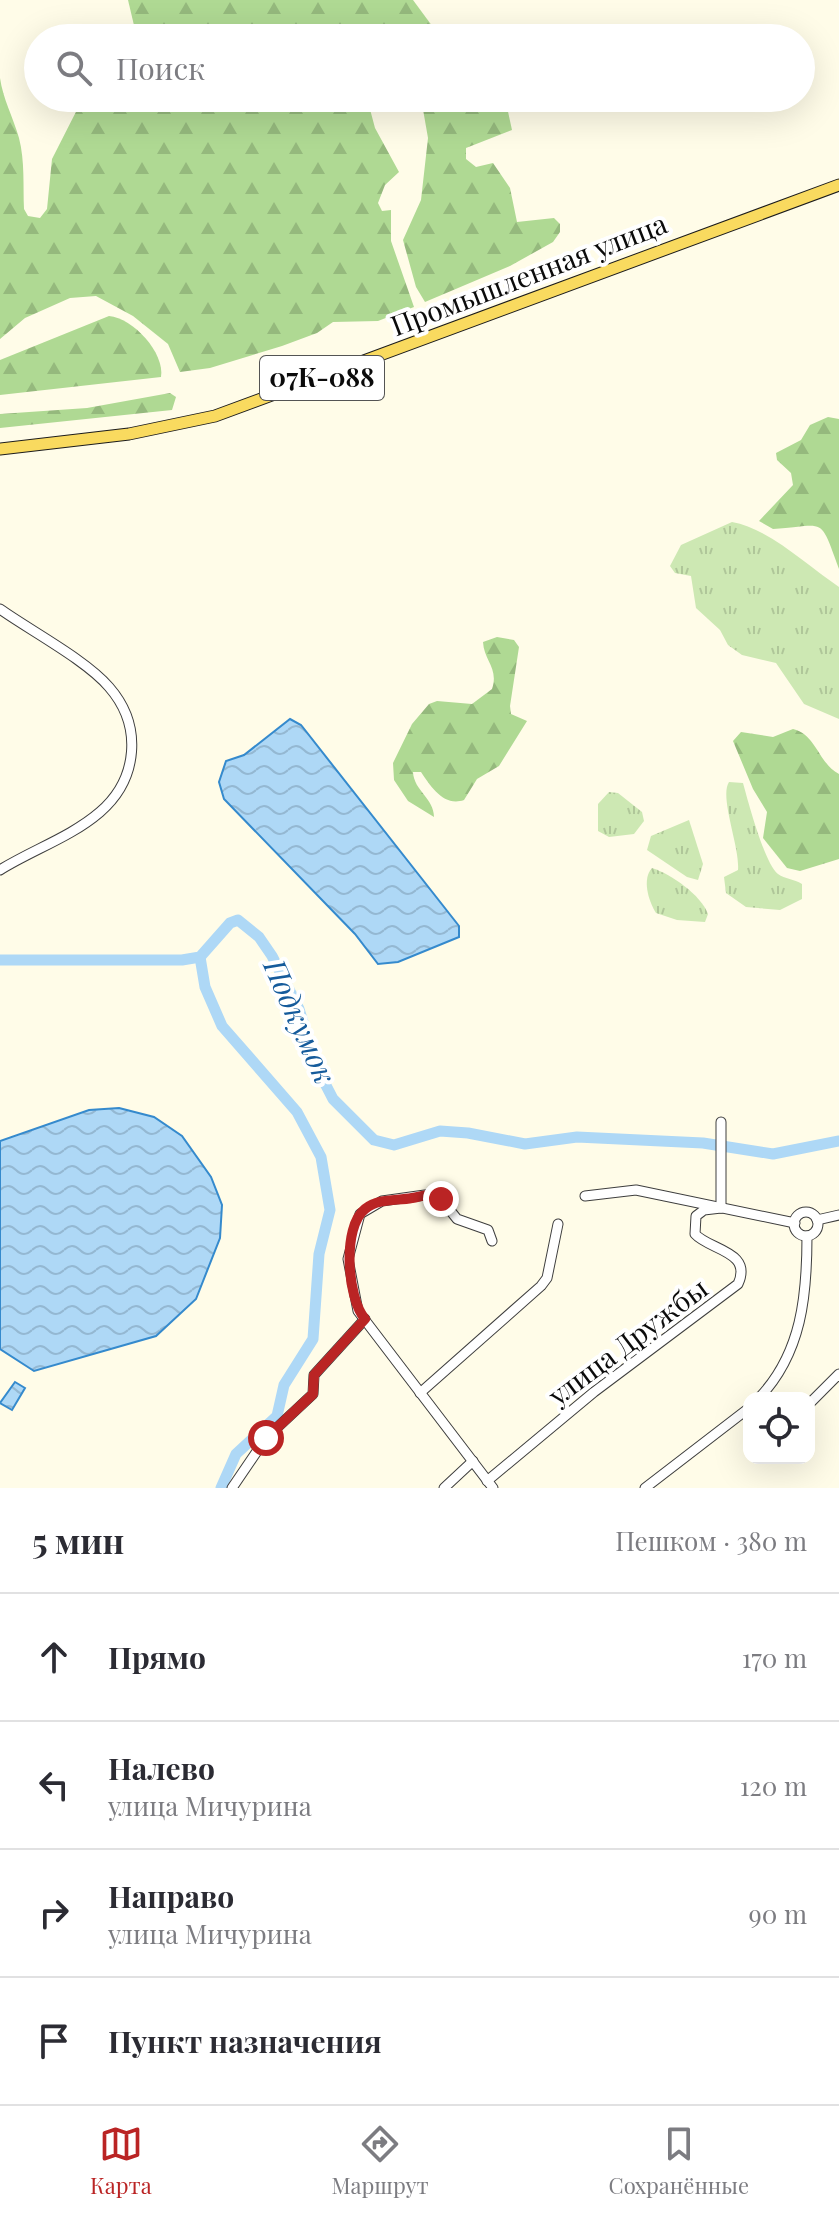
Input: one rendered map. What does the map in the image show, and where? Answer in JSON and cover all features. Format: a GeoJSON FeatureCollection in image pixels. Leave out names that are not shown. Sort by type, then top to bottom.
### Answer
{"type":"FeatureCollection","features":[{"type":"Feature","properties":{"kind":"main road","name":"Промышленная улица"},"geometry":{"type":"LineString","coordinates":[[0,449],[129,434],[215,416],[839,185]]}},
{"type":"Feature","properties":{"kind":"street"},"geometry":{"type":"LineString","coordinates":[[0,609],[108,686],[126,715],[133,745],[128,774],[111,801],[84,824],[0,870]]}},
{"type":"Feature","properties":{"kind":"street"},"geometry":{"type":"LineString","coordinates":[[721,1122],[721,1208]]}},
{"type":"Feature","properties":{"kind":"street"},"geometry":{"type":"LineString","coordinates":[[585,1196],[636,1190],[795,1223]]}},
{"type":"Feature","properties":{"kind":"street"},"geometry":{"type":"LineString","coordinates":[[490,1485],[365,1319],[352,1295],[348,1259],[360,1214],[369,1206],[432,1194],[441,1199],[457,1219],[488,1230],[492,1241]]}},
{"type":"Feature","properties":{"kind":"street","name":"улица Дружбы"},"geometry":{"type":"LineString","coordinates":[[490,1485],[594,1392],[738,1284],[740,1268],[731,1253],[701,1240],[695,1234],[696,1216],[704,1210],[721,1208]]}},
{"type":"Feature","properties":{"kind":"street"},"geometry":{"type":"LineString","coordinates":[[795,1223],[805,1212],[817,1220],[839,1215]]}},
{"type":"Feature","properties":{"kind":"street"},"geometry":{"type":"LineString","coordinates":[[807,1236],[816,1230],[817,1220]]}},
{"type":"Feature","properties":{"kind":"street"},"geometry":{"type":"LineString","coordinates":[[795,1223],[798,1232],[807,1236]]}},
{"type":"Feature","properties":{"kind":"street"},"geometry":{"type":"LineString","coordinates":[[420,1393],[541,1286],[547,1278],[558,1224]]}},
{"type":"Feature","properties":{"kind":"street"},"geometry":{"type":"LineString","coordinates":[[764,1392],[783,1369],[798,1330],[807,1284],[807,1236]]}},
{"type":"Feature","properties":{"kind":"street"},"geometry":{"type":"LineString","coordinates":[[232,1488],[266,1438],[313,1394],[314,1375],[365,1319]]}},
{"type":"Feature","properties":{"kind":"street"},"geometry":{"type":"LineString","coordinates":[[815,1398],[839,1374]]}},
{"type":"Feature","properties":{"kind":"street"},"geometry":{"type":"LineString","coordinates":[[645,1488],[743,1413]]}},
{"type":"Feature","properties":{"kind":"street"},"geometry":{"type":"LineString","coordinates":[[444,1488],[473,1461]]}},
{"type":"Feature","properties":{"kind":"green space"},"geometry":{"type":"Polygon","coordinates":[[[128,0],[413,0],[431,24],[134,24],[128,0]]]}},
{"type":"Feature","properties":{"kind":"green space"},"geometry":{"type":"Polygon","coordinates":[[[0,78],[21,147],[24,209],[28,216],[40,218],[47,209],[52,159],[76,112],[371,112],[375,128],[399,172],[385,185],[378,203],[382,211],[391,210],[391,241],[414,307],[378,321],[333,322],[317,333],[282,346],[210,368],[180,372],[168,344],[133,316],[96,296],[70,298],[25,318],[0,339],[0,78]]]}},
{"type":"Feature","properties":{"kind":"green space"},"geometry":{"type":"Polygon","coordinates":[[[423,112],[508,112],[512,130],[466,148],[466,159],[476,167],[493,163],[510,188],[517,222],[554,218],[560,224],[560,232],[553,242],[510,266],[425,302],[416,287],[403,240],[421,200],[428,138],[423,112]]]}},
{"type":"Feature","properties":{"kind":"green space"},"geometry":{"type":"Polygon","coordinates":[[[109,316],[128,323],[146,338],[158,358],[161,377],[0,395],[0,360],[109,316]]]}},
{"type":"Feature","properties":{"kind":"green space"},"geometry":{"type":"Polygon","coordinates":[[[170,393],[176,397],[172,410],[0,428],[0,414],[87,408],[170,393]]]}},
{"type":"Feature","properties":{"kind":"green space"},"geometry":{"type":"Polygon","coordinates":[[[828,417],[839,419],[839,569],[828,539],[818,527],[773,529],[759,521],[793,485],[791,473],[777,460],[776,453],[801,440],[810,425],[828,417]]]}},
{"type":"Feature","properties":{"kind":"green space"},"geometry":{"type":"Polygon","coordinates":[[[732,522],[774,540],[839,587],[839,719],[804,704],[776,663],[742,655],[728,645],[720,630],[696,608],[691,576],[675,573],[670,566],[681,545],[732,522]]]}},
{"type":"Feature","properties":{"kind":"green space"},"geometry":{"type":"Polygon","coordinates":[[[497,637],[514,640],[519,647],[510,706],[511,714],[527,721],[499,766],[477,779],[464,800],[444,798],[421,772],[413,772],[434,817],[408,801],[394,780],[393,763],[412,724],[429,704],[437,701],[472,704],[492,689],[494,675],[483,642],[497,637]]]}},
{"type":"Feature","properties":{"kind":"green space"},"geometry":{"type":"Polygon","coordinates":[[[793,729],[807,737],[826,763],[839,774],[839,859],[800,871],[787,868],[763,838],[767,812],[753,789],[733,741],[741,732],[773,737],[793,729]]]}},
{"type":"Feature","properties":{"kind":"green space"},"geometry":{"type":"Polygon","coordinates":[[[729,782],[743,783],[768,859],[778,874],[802,884],[802,899],[780,910],[746,907],[726,893],[724,877],[738,870],[726,799],[729,782]]]}},
{"type":"Feature","properties":{"kind":"green space"},"geometry":{"type":"Polygon","coordinates":[[[609,792],[618,793],[642,812],[644,821],[634,834],[609,837],[598,831],[598,804],[609,792]]]}},
{"type":"Feature","properties":{"kind":"green space"},"geometry":{"type":"Polygon","coordinates":[[[689,820],[703,864],[698,880],[687,877],[647,850],[651,836],[689,820]]]}},
{"type":"Feature","properties":{"kind":"green space"},"geometry":{"type":"Polygon","coordinates":[[[652,868],[676,880],[692,893],[708,914],[705,922],[677,920],[656,913],[647,890],[647,878],[652,868]]]}},
{"type":"Feature","properties":{"kind":"water"},"geometry":{"type":"Polygon","coordinates":[[[290,719],[301,725],[459,926],[459,937],[398,962],[378,964],[355,934],[224,799],[219,782],[226,761],[244,755],[290,719]]]}},
{"type":"Feature","properties":{"kind":"water"},"geometry":{"type":"Polygon","coordinates":[[[119,1108],[154,1117],[182,1136],[211,1177],[222,1205],[220,1238],[196,1299],[156,1336],[34,1371],[0,1349],[0,1141],[89,1110],[119,1108]]]}},
{"type":"Feature","properties":{"kind":"water"},"geometry":{"type":"Polygon","coordinates":[[[15,1382],[25,1388],[12,1410],[0,1403],[15,1382]]]}},
{"type":"Feature","properties":{"kind":"waterway","name":"Подкумок"},"geometry":{"type":"LineString","coordinates":[[0,960],[182,960],[200,957],[230,923],[238,920],[259,937],[272,956],[299,1009],[317,1068],[333,1099],[374,1140],[394,1145],[440,1131],[525,1144],[577,1137],[703,1143],[773,1154],[839,1141]]}},
{"type":"Feature","properties":{"kind":"waterway"},"geometry":{"type":"LineString","coordinates":[[200,957],[205,987],[222,1026],[297,1112],[321,1157],[330,1210],[319,1254],[313,1339],[284,1385],[277,1416],[236,1454],[221,1488]]}},
{"type":"Feature","properties":{"kind":"route"},"geometry":{"type":"LineString","coordinates":[[266,1438],[313,1394],[314,1375],[365,1319],[352,1295],[348,1259],[360,1214],[369,1206],[396,1198],[432,1194],[441,1199]]}}]}
